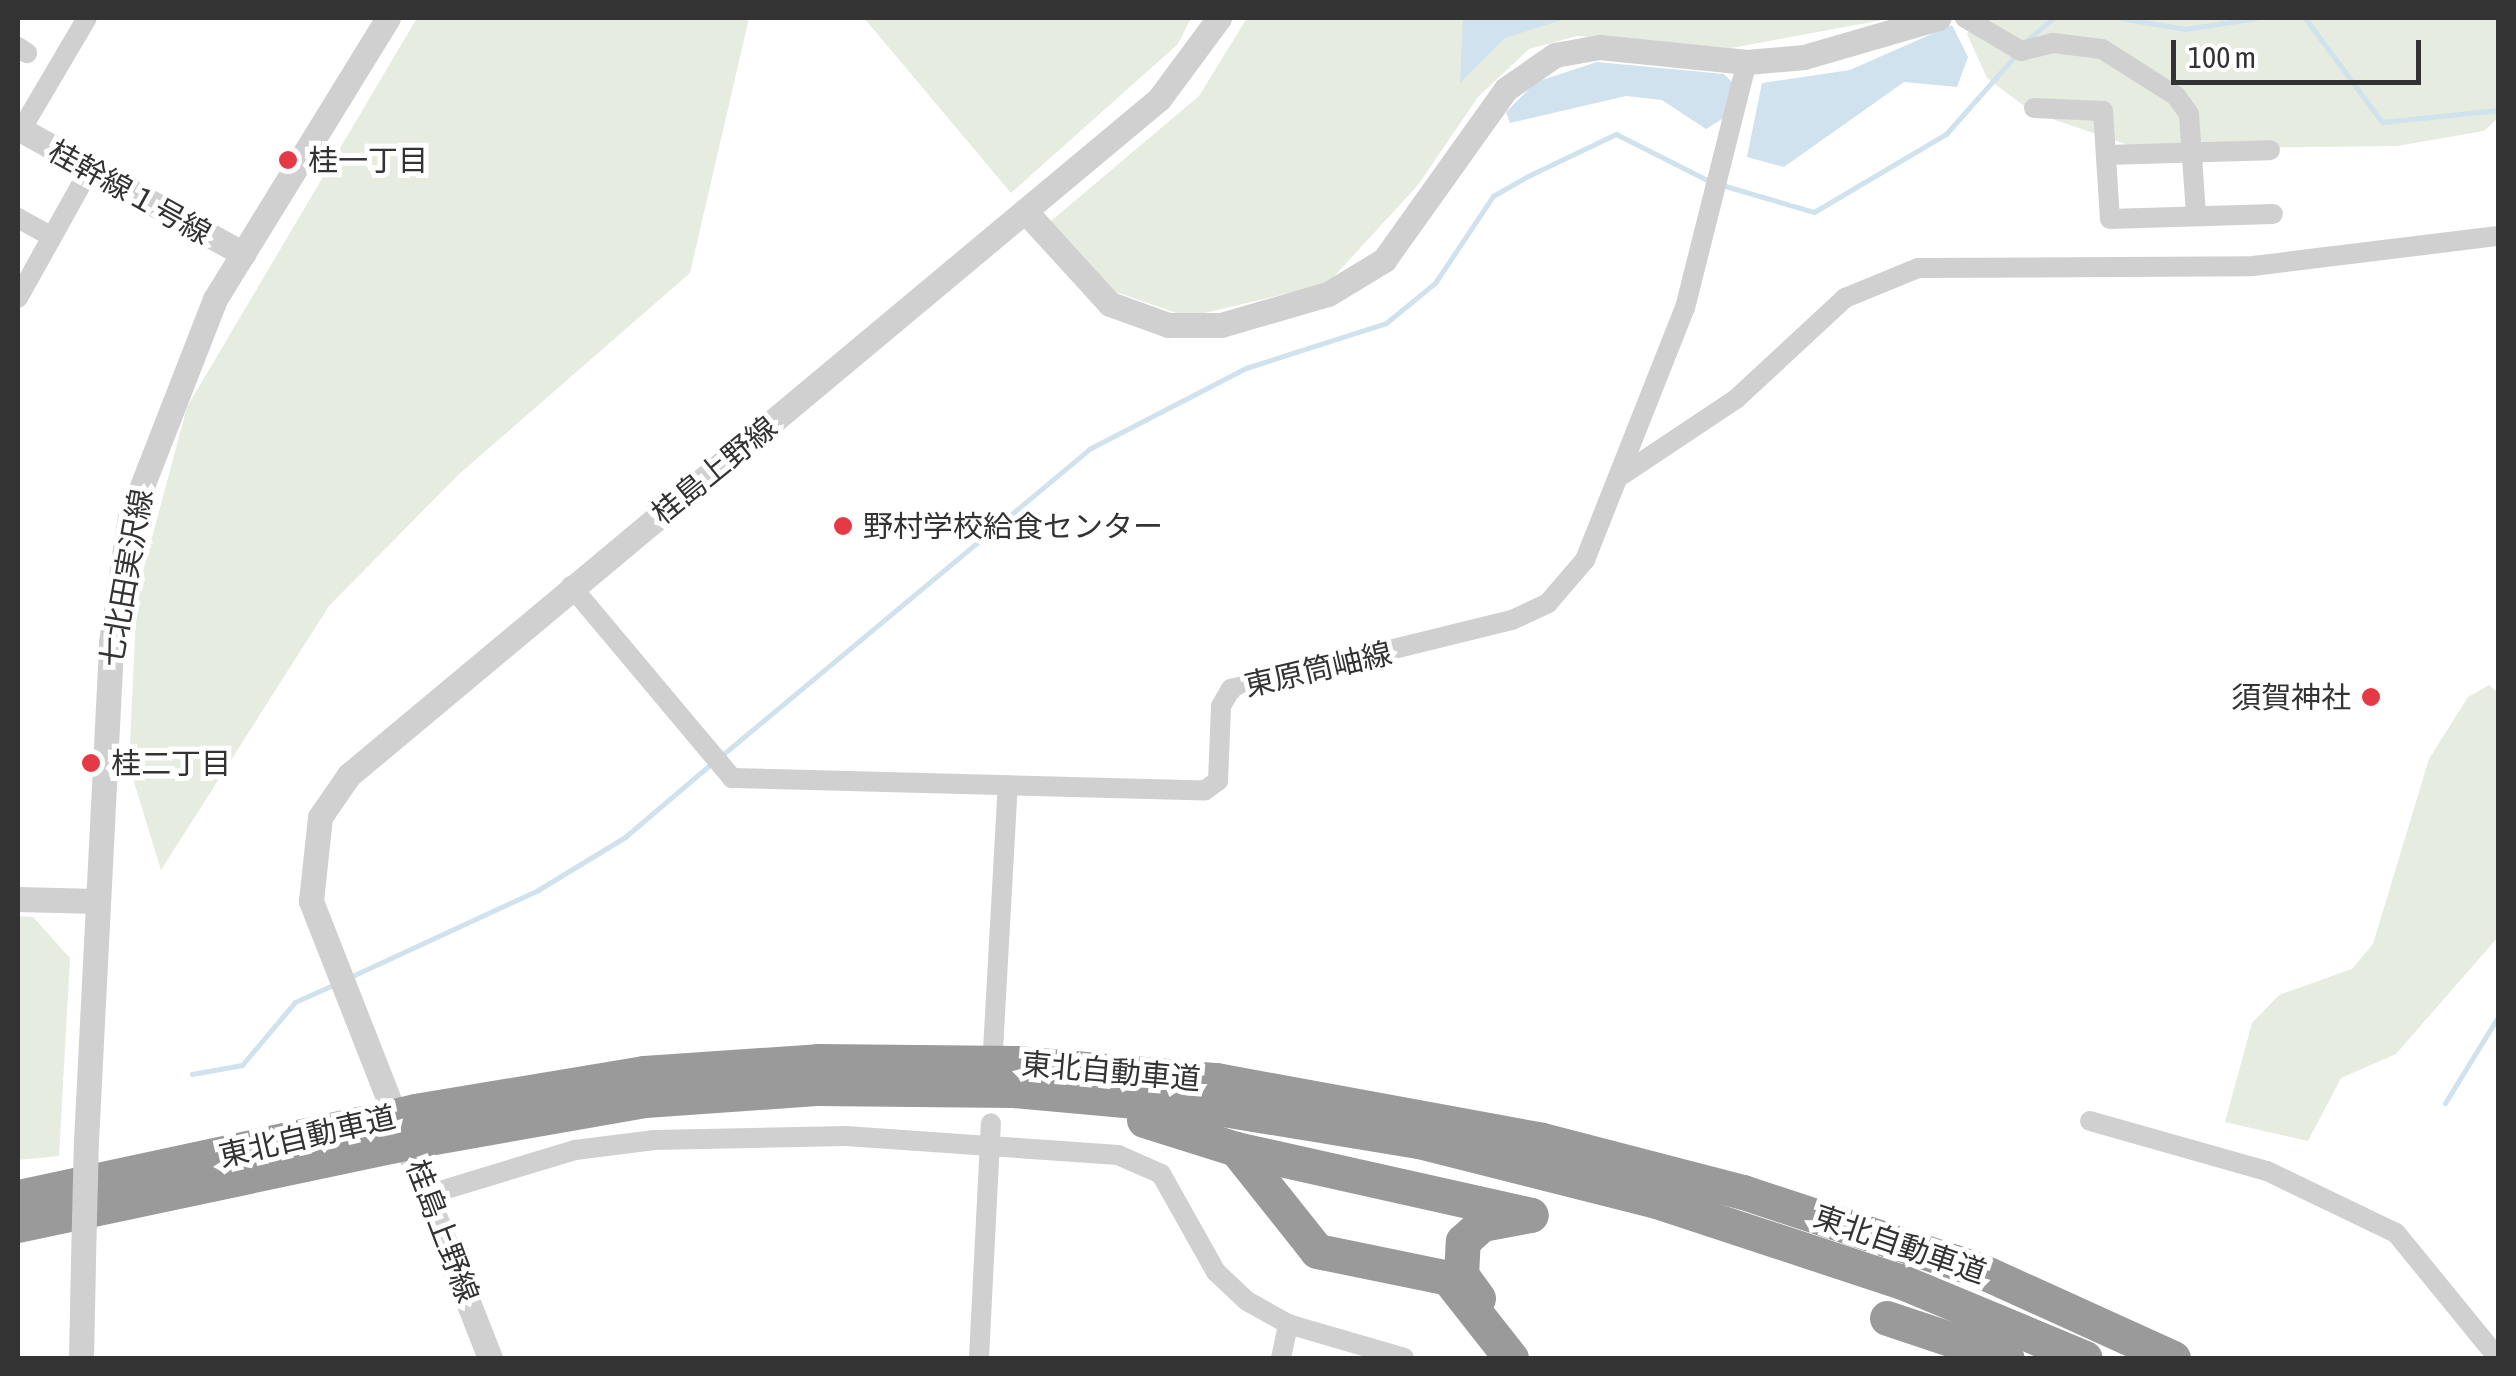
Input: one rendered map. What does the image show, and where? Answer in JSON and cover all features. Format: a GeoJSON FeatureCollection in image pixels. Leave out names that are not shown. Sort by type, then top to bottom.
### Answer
{"type":"FeatureCollection","features":[{"type":"Feature","properties":{"kind":"highway","name":"東北自動車道"},"geometry":{"type":"LineString","coordinates":[[18,1225],[403,1128],[644,1074],[818,1060],[1016,1063],[1216,1080],[1664,1171],[1819,1215],[2051,1300],[2173,1358]]}},
{"type":"Feature","properties":{"kind":"highway","name":"東北自動車道"},"geometry":{"type":"LineString","coordinates":[[18,1197],[403,1128],[645,1100],[917,1088],[1223,1109],[1543,1168],[1807,1247],[2085,1358]]}},
{"type":"Feature","properties":{"kind":"highway"},"geometry":{"type":"LineString","coordinates":[[917,1088],[1156,1122],[1236,1149],[1531,1214],[1471,1230],[1459,1260],[1461,1276],[1531,1358]]}},
{"type":"Feature","properties":{"kind":"highway"},"geometry":{"type":"LineString","coordinates":[[1236,1149],[1308,1246],[1448,1278],[1510,1358]]}},
{"type":"Feature","properties":{"kind":"highway"},"geometry":{"type":"LineString","coordinates":[[2051,1300],[2200,1358]]}},
{"type":"Feature","properties":{"kind":"highway"},"geometry":{"type":"LineString","coordinates":[[1887,1318],[2007,1358]]}},
{"type":"Feature","properties":{"kind":"street"},"geometry":{"type":"LineString","coordinates":[[19,129],[87,18]]}},
{"type":"Feature","properties":{"kind":"street","name":"七北田実沢線"},"geometry":{"type":"LineString","coordinates":[[81,1358],[86,1140],[110,642],[130,517],[196,336],[388,18]]}},
{"type":"Feature","properties":{"kind":"street","name":"桂島上野線"},"geometry":{"type":"LineString","coordinates":[[490,1358],[430,1194],[311,901],[320,817],[349,775],[1159,99],[1219,18]]}},
{"type":"Feature","properties":{"kind":"street"},"geometry":{"type":"LineString","coordinates":[[1025,211],[1110,304],[1168,325],[1221,324],[1328,294],[1384,260],[1506,89],[1537,63],[1600,47],[1747,62],[1849,50],[1938,18]]}},
{"type":"Feature","properties":{"kind":"street"},"geometry":{"type":"LineString","coordinates":[[1965,18],[2015,49],[2074,43],[2136,64],[2189,114],[2196,216]]}},
{"type":"Feature","properties":{"kind":"street","name":"東原筒岫線"},"geometry":{"type":"LineString","coordinates":[[572,586],[720,771],[1206,790],[1218,781],[1221,706],[1231,689],[1533,612],[1586,560],[1685,308],[1747,62]]}},
{"type":"Feature","properties":{"kind":"street"},"geometry":{"type":"LineString","coordinates":[[2034,108],[2103,111],[2110,219],[2273,214]]}},
{"type":"Feature","properties":{"kind":"street","name":"桂幹線１号線"},"geometry":{"type":"LineString","coordinates":[[19,129],[88,172],[243,254]]}},
{"type":"Feature","properties":{"kind":"street"},"geometry":{"type":"LineString","coordinates":[[2106,155],[2270,150]]}},
{"type":"Feature","properties":{"kind":"street"},"geometry":{"type":"LineString","coordinates":[[18,298],[88,172]]}},
{"type":"Feature","properties":{"kind":"street"},"geometry":{"type":"LineString","coordinates":[[18,218],[52,237]]}},
{"type":"Feature","properties":{"kind":"street"},"geometry":{"type":"LineString","coordinates":[[1622,475],[1736,399],[1844,298],[1918,268],[2232,268],[2498,236]]}},
{"type":"Feature","properties":{"kind":"street"},"geometry":{"type":"LineString","coordinates":[[993,1050],[1008,784]]}},
{"type":"Feature","properties":{"kind":"street"},"geometry":{"type":"LineString","coordinates":[[18,898],[98,901]]}},
{"type":"Feature","properties":{"kind":"street"},"geometry":{"type":"LineString","coordinates":[[2090,1121],[2268,1171],[2396,1233],[2498,1358]]}},
{"type":"Feature","properties":{"kind":"street"},"geometry":{"type":"LineString","coordinates":[[979,1358],[990,1123]]}},
{"type":"Feature","properties":{"kind":"street"},"geometry":{"type":"LineString","coordinates":[[430,1194],[575,1150],[654,1140],[846,1136],[990,1145],[1150,1165],[1216,1272],[1288,1324],[1404,1358]]}},
{"type":"Feature","properties":{"kind":"street"},"geometry":{"type":"LineString","coordinates":[[1280,1358],[1288,1324]]}},
{"type":"Feature","properties":{"kind":"shaded area"},"geometry":{"type":"Polygon","coordinates":[[[417,18],[749,18],[690,273],[458,475],[329,606],[161,870],[129,766],[137,594],[187,407],[417,18]]]}},
{"type":"Feature","properties":{"kind":"shaded area"},"geometry":{"type":"Polygon","coordinates":[[[864,18],[1191,18],[1178,44],[1011,193],[864,18]]]}},
{"type":"Feature","properties":{"kind":"shaded area"},"geometry":{"type":"Polygon","coordinates":[[[1247,18],[1894,18],[1731,48],[1577,36],[1529,49],[1478,97],[1418,185],[1327,284],[1188,317],[1116,292],[1051,221],[1199,96],[1247,18]]]}},
{"type":"Feature","properties":{"kind":"shaded area"},"geometry":{"type":"Polygon","coordinates":[[[1980,18],[2496,18],[2498,118],[2484,131],[2397,146],[2140,149],[2032,112],[1987,78],[1967,34],[1980,18]]]}},
{"type":"Feature","properties":{"kind":"shaded area"},"geometry":{"type":"Polygon","coordinates":[[[2489,685],[2498,693],[2498,937],[2396,1054],[2341,1078],[2308,1141],[2225,1122],[2252,1023],[2279,995],[2352,969],[2373,944],[2429,759],[2468,697],[2489,685]]]}},
{"type":"Feature","properties":{"kind":"shaded area"},"geometry":{"type":"Polygon","coordinates":[[[18,916],[33,917],[70,958],[59,1156],[18,1160],[18,916]]]}},
{"type":"Feature","properties":{"kind":"water"},"geometry":{"type":"Polygon","coordinates":[[[1463,18],[1568,18],[1505,38],[1460,83],[1463,18]]]}},
{"type":"Feature","properties":{"kind":"water"},"geometry":{"type":"Polygon","coordinates":[[[1952,25],[1968,57],[1957,87],[1904,82],[1784,167],[1747,157],[1762,83],[1850,70],[1952,25]]]}},
{"type":"Feature","properties":{"kind":"water"},"geometry":{"type":"Polygon","coordinates":[[[1597,62],[1724,74],[1732,82],[1725,117],[1706,129],[1662,100],[1626,96],[1510,123],[1506,112],[1536,82],[1597,62]]]}},
{"type":"Feature","properties":{"kind":"waterway"},"geometry":{"type":"LineString","coordinates":[[2024,43],[2053,18]]}},
{"type":"Feature","properties":{"kind":"waterway"},"geometry":{"type":"LineString","coordinates":[[2121,18],[2185,29],[2256,18]]}},
{"type":"Feature","properties":{"kind":"waterway"},"geometry":{"type":"LineString","coordinates":[[2305,18],[2382,122],[2498,110]]}},
{"type":"Feature","properties":{"kind":"waterway"},"geometry":{"type":"LineString","coordinates":[[1722,185],[1814,212],[1946,134],[2015,56]]}},
{"type":"Feature","properties":{"kind":"waterway"},"geometry":{"type":"LineString","coordinates":[[721,756],[1089,449],[1246,368],[1386,323],[1435,283],[1493,196],[1616,134],[1711,182]]}},
{"type":"Feature","properties":{"kind":"waterway"},"geometry":{"type":"LineString","coordinates":[[350,977],[538,890],[625,837],[712,763]]}},
{"type":"Feature","properties":{"kind":"waterway"},"geometry":{"type":"LineString","coordinates":[[192,1074],[242,1065],[295,1002],[335,984]]}},
{"type":"Feature","properties":{"kind":"waterway"},"geometry":{"type":"LineString","coordinates":[[2445,1103],[2498,1017]]}},
{"type":"Feature","properties":{"kind":"place","name":"桂一丁目"},"geometry":{"type":"Point","coordinates":[288,160]}},
{"type":"Feature","properties":{"kind":"place","name":"野村学校給食センター"},"geometry":{"type":"Point","coordinates":[843,526]}},
{"type":"Feature","properties":{"kind":"place","name":"須賀神社"},"geometry":{"type":"Point","coordinates":[2371,697]}},
{"type":"Feature","properties":{"kind":"place","name":"桂二丁目"},"geometry":{"type":"Point","coordinates":[91,763]}}]}
